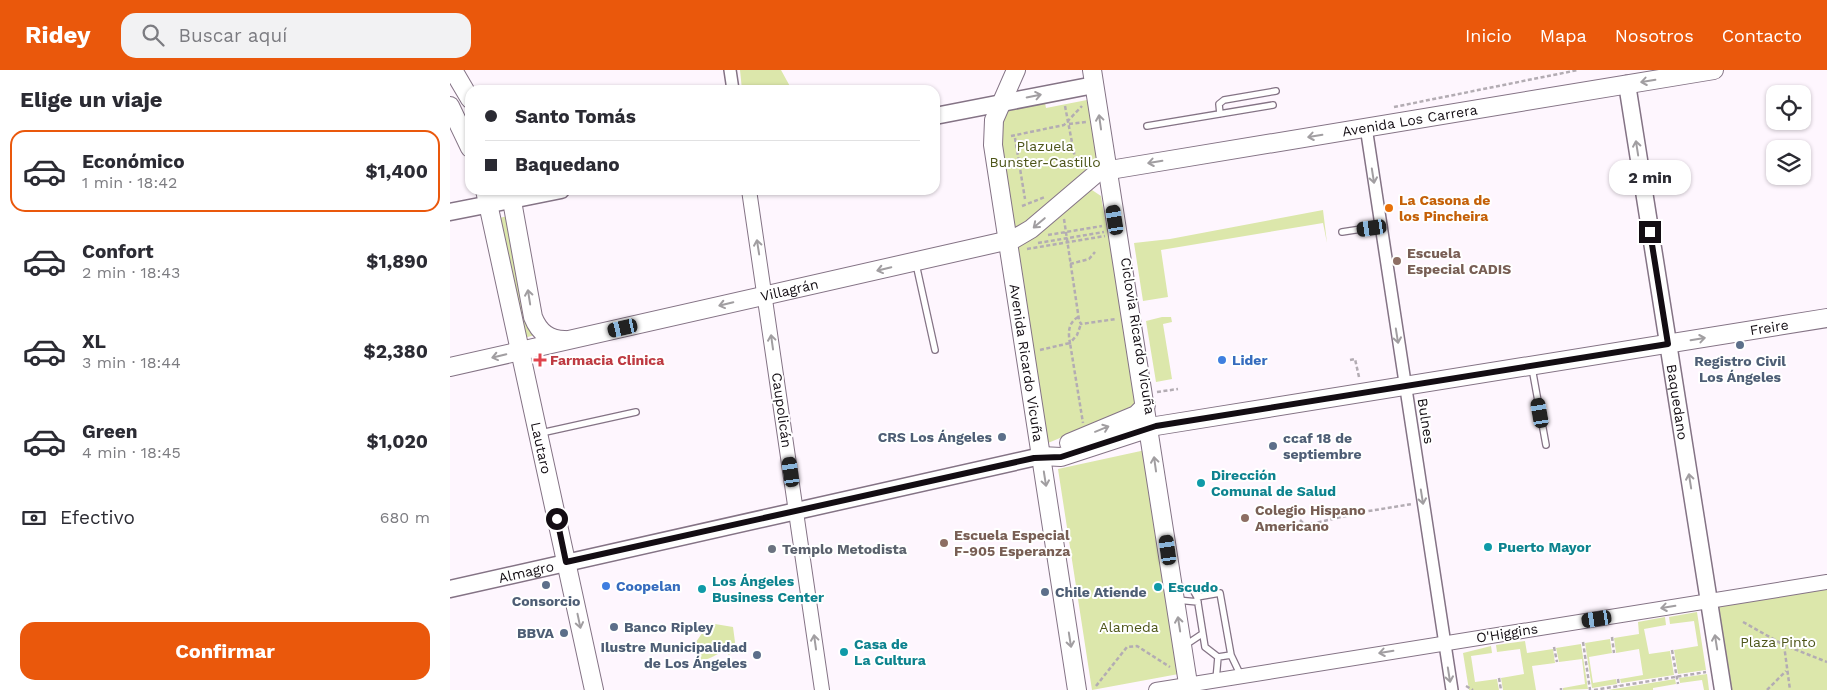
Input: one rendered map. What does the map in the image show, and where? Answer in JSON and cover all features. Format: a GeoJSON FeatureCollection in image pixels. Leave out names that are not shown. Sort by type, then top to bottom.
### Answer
{"type":"FeatureCollection","features":[{"type":"Feature","properties":{"kind":"main road"},"geometry":{"type":"LineString","coordinates":[[453,70],[465,90]]}},
{"type":"Feature","properties":{"kind":"main road","name":"Avenida Ricardo Vicuña"},"geometry":{"type":"LineString","coordinates":[[1016,70],[994,120],[993,134],[1014,243],[1042,456],[1077,690]]}},
{"type":"Feature","properties":{"kind":"main road","name":"Avenida Los Carrera"},"geometry":{"type":"LineString","coordinates":[[1107,170],[1714,70]]}},
{"type":"Feature","properties":{"kind":"main road"},"geometry":{"type":"LineString","coordinates":[[940,115],[1001,103],[1093,77],[1107,170],[1110,225],[1146,405],[1182,647],[1184,683]]}},
{"type":"Feature","properties":{"kind":"main road","name":"Baquedano"},"geometry":{"type":"LineString","coordinates":[[1627,84],[1723,690]]}},
{"type":"Feature","properties":{"kind":"main road"},"geometry":{"type":"LineString","coordinates":[[450,106],[465,138]]}},
{"type":"Feature","properties":{"kind":"main road","name":"Villagrán"},"geometry":{"type":"LineString","coordinates":[[450,367],[915,262],[1014,243],[1098,172],[1107,170]]}},
{"type":"Feature","properties":{"kind":"main road"},"geometry":{"type":"LineString","coordinates":[[1076,192],[1087,189],[1097,190],[1110,205],[1110,225]]}},
{"type":"Feature","properties":{"kind":"main road"},"geometry":{"type":"LineString","coordinates":[[450,212],[487,197],[511,195],[533,318],[537,327],[546,335],[558,340],[568,340]]}},
{"type":"Feature","properties":{"kind":"main road","name":"Lautaro"},"geometry":{"type":"LineString","coordinates":[[487,197],[594,690]]}},
{"type":"Feature","properties":{"kind":"main road","name":"Freire"},"geometry":{"type":"LineString","coordinates":[[1149,428],[1827,318]]}},
{"type":"Feature","properties":{"kind":"main road","name":"Almagro"},"geometry":{"type":"LineString","coordinates":[[1042,456],[1058,447],[1136,415],[1146,405]]}},
{"type":"Feature","properties":{"kind":"main road","name":"Almagro"},"geometry":{"type":"LineString","coordinates":[[450,589],[1042,456],[1061,457],[1149,428]]}},
{"type":"Feature","properties":{"kind":"street"},"geometry":{"type":"LineString","coordinates":[[730,70],[732,85]]}},
{"type":"Feature","properties":{"kind":"street","name":"Bulnes"},"geometry":{"type":"LineString","coordinates":[[1366,127],[1452,690]]}},
{"type":"Feature","properties":{"kind":"street","name":"Caupolicán"},"geometry":{"type":"LineString","coordinates":[[750,195],[822,690]]}},
{"type":"Feature","properties":{"kind":"street","name":"O'Higgins"},"geometry":{"type":"LineString","coordinates":[[1156,690],[1184,683],[1216,680],[1827,582]]}},
{"type":"Feature","properties":{"kind":"lane"},"geometry":{"type":"LineString","coordinates":[[1220,114],[1219,104],[1224,100],[1276,91]]}},
{"type":"Feature","properties":{"kind":"lane"},"geometry":{"type":"LineString","coordinates":[[1147,126],[1273,105]]}},
{"type":"Feature","properties":{"kind":"lane"},"geometry":{"type":"LineString","coordinates":[[1342,232],[1381,226]]}},
{"type":"Feature","properties":{"kind":"lane"},"geometry":{"type":"LineString","coordinates":[[915,262],[935,350]]}},
{"type":"Feature","properties":{"kind":"lane"},"geometry":{"type":"LineString","coordinates":[[1532,366],[1546,445]]}},
{"type":"Feature","properties":{"kind":"lane"},"geometry":{"type":"LineString","coordinates":[[538,434],[636,412]]}},
{"type":"Feature","properties":{"kind":"lane"},"geometry":{"type":"LineString","coordinates":[[1174,593],[1194,590],[1205,647],[1218,658],[1231,656]]}},
{"type":"Feature","properties":{"kind":"lane"},"geometry":{"type":"LineString","coordinates":[[1174,593],[1197,599],[1220,593],[1231,656],[1241,676]]}},
{"type":"Feature","properties":{"kind":"lane"},"geometry":{"type":"LineString","coordinates":[[1182,647],[1202,634]]}},
{"type":"Feature","properties":{"kind":"lane"},"geometry":{"type":"LineString","coordinates":[[1216,680],[1218,658]]}},
{"type":"Feature","properties":{"kind":"path"},"geometry":{"type":"LineString","coordinates":[[1392,107],[1578,70]]}},
{"type":"Feature","properties":{"kind":"path"},"geometry":{"type":"LineString","coordinates":[[1068,123],[1085,103]]}},
{"type":"Feature","properties":{"kind":"path"},"geometry":{"type":"LineString","coordinates":[[1065,106],[1074,158],[1086,169]]}},
{"type":"Feature","properties":{"kind":"path"},"geometry":{"type":"LineString","coordinates":[[1011,136],[1068,123],[1090,122]]}},
{"type":"Feature","properties":{"kind":"path"},"geometry":{"type":"LineString","coordinates":[[1015,138],[1025,199]]}},
{"type":"Feature","properties":{"kind":"path"},"geometry":{"type":"LineString","coordinates":[[1013,167],[1020,166]]}},
{"type":"Feature","properties":{"kind":"path"},"geometry":{"type":"LineString","coordinates":[[1022,206],[1053,194]]}},
{"type":"Feature","properties":{"kind":"path"},"geometry":{"type":"LineString","coordinates":[[1063,214],[1078,317],[1082,324]]}},
{"type":"Feature","properties":{"kind":"path"},"geometry":{"type":"LineString","coordinates":[[1014,243],[1016,247],[1067,238],[1110,225]]}},
{"type":"Feature","properties":{"kind":"path"},"geometry":{"type":"LineString","coordinates":[[1042,236],[1110,225]]}},
{"type":"Feature","properties":{"kind":"path"},"geometry":{"type":"LineString","coordinates":[[1014,243],[1068,243],[1107,236]]}},
{"type":"Feature","properties":{"kind":"path"},"geometry":{"type":"LineString","coordinates":[[1070,264],[1089,259],[1095,252]]}},
{"type":"Feature","properties":{"kind":"path"},"geometry":{"type":"LineString","coordinates":[[1078,317],[1072,320],[1069,329],[1084,424]]}},
{"type":"Feature","properties":{"kind":"path"},"geometry":{"type":"LineString","coordinates":[[1082,324],[1120,318]]}},
{"type":"Feature","properties":{"kind":"path"},"geometry":{"type":"LineString","coordinates":[[1036,351],[1070,343],[1077,335],[1082,324]]}},
{"type":"Feature","properties":{"kind":"path"},"geometry":{"type":"LineString","coordinates":[[1350,360],[1356,359],[1359,377]]}},
{"type":"Feature","properties":{"kind":"path"},"geometry":{"type":"LineString","coordinates":[[1162,391],[1178,389]]}},
{"type":"Feature","properties":{"kind":"path"},"geometry":{"type":"LineString","coordinates":[[1300,520],[1304,524],[1315,523],[1363,512],[1423,502]]}},
{"type":"Feature","properties":{"kind":"path"},"geometry":{"type":"LineString","coordinates":[[1743,622],[1784,646],[1827,662]]}},
{"type":"Feature","properties":{"kind":"path"},"geometry":{"type":"LineString","coordinates":[[1612,637],[1614,653]]}},
{"type":"Feature","properties":{"kind":"path"},"geometry":{"type":"LineString","coordinates":[[1582,642],[1592,690],[1708,672]]}},
{"type":"Feature","properties":{"kind":"path"},"geometry":{"type":"LineString","coordinates":[[1096,686],[1127,648],[1137,646],[1159,661],[1184,683]]}},
{"type":"Feature","properties":{"kind":"path"},"geometry":{"type":"LineString","coordinates":[[1784,646],[1790,690]]}},
{"type":"Feature","properties":{"kind":"path"},"geometry":{"type":"LineString","coordinates":[[1554,647],[1557,662]]}},
{"type":"Feature","properties":{"kind":"path"},"geometry":{"type":"LineString","coordinates":[[1672,650],[1678,684]]}},
{"type":"Feature","properties":{"kind":"path"},"geometry":{"type":"LineString","coordinates":[[1767,690],[1786,671]]}},
{"type":"Feature","properties":{"kind":"path"},"geometry":{"type":"LineString","coordinates":[[1499,678],[1501,690]]}},
{"type":"Feature","properties":{"kind":"path"},"geometry":{"type":"LineString","coordinates":[[1618,679],[1619,686]]}},
{"type":"Feature","properties":{"kind":"path"},"geometry":{"type":"LineString","coordinates":[[1466,686],[1473,690]]}},
{"type":"Feature","properties":{"kind":"green space"},"geometry":{"type":"Polygon","coordinates":[[[740,70],[781,70],[789,85],[742,85],[740,70]]]}},
{"type":"Feature","properties":{"kind":"green space","name":"Plazuela Bunster-Castillo"},"geometry":{"type":"Polygon","coordinates":[[[1044,98],[1046,108],[1092,99],[1103,169],[1009,236],[996,145],[1003,106],[1044,98]]]}},
{"type":"Feature","properties":{"kind":"green space"},"geometry":{"type":"Polygon","coordinates":[[[1092,190],[1101,196],[1108,236],[1112,241],[1139,405],[1048,443],[1017,239],[1081,191],[1092,190]]]}},
{"type":"Feature","properties":{"kind":"green space"},"geometry":{"type":"Polygon","coordinates":[[[1323,210],[1327,243],[1323,223],[1161,250],[1168,297],[1143,301],[1134,243],[1170,239],[1323,210]]]}},
{"type":"Feature","properties":{"kind":"green space"},"geometry":{"type":"Polygon","coordinates":[[[508,216],[535,335],[524,338],[499,218],[508,216]]]}},
{"type":"Feature","properties":{"kind":"green space"},"geometry":{"type":"Polygon","coordinates":[[[1171,317],[1172,322],[1163,324],[1172,379],[1156,382],[1146,321],[1171,317]]]}},
{"type":"Feature","properties":{"kind":"green space","name":"Alameda"},"geometry":{"type":"Polygon","coordinates":[[[1150,449],[1184,673],[1092,690],[1058,469],[1150,449]]]}},
{"type":"Feature","properties":{"kind":"green space","name":"Plaza Pinto"},"geometry":{"type":"Polygon","coordinates":[[[1827,586],[1827,690],[1726,690],[1715,604],[1827,586]]]}},
{"type":"Feature","properties":{"kind":"green space"},"geometry":{"type":"Polygon","coordinates":[[[1697,612],[1706,670],[1678,674],[1674,650],[1698,646],[1694,621],[1670,624],[1669,617],[1697,612]]]}},
{"type":"Feature","properties":{"kind":"green space"},"geometry":{"type":"Polygon","coordinates":[[[1665,617],[1666,625],[1644,629],[1649,654],[1670,651],[1674,675],[1621,683],[1620,679],[1643,675],[1639,649],[1616,653],[1614,638],[1639,634],[1638,622],[1665,617]]]}},
{"type":"Feature","properties":{"kind":"green space"},"geometry":{"type":"Polygon","coordinates":[[[709,623],[733,627],[734,651],[729,655],[725,652],[701,660],[696,642],[709,623]]]}},
{"type":"Feature","properties":{"kind":"green space"},"geometry":{"type":"Polygon","coordinates":[[[1610,639],[1612,653],[1589,657],[1593,683],[1616,679],[1617,684],[1592,688],[1585,643],[1610,639]]]}},
{"type":"Feature","properties":{"kind":"green space"},"geometry":{"type":"Polygon","coordinates":[[[1525,641],[1527,653],[1553,649],[1555,663],[1532,666],[1536,690],[1503,690],[1501,678],[1524,674],[1520,649],[1497,652],[1496,645],[1525,641]]]}},
{"type":"Feature","properties":{"kind":"green space"},"geometry":{"type":"Polygon","coordinates":[[[1581,644],[1588,689],[1563,690],[1563,688],[1585,684],[1582,659],[1559,662],[1556,648],[1581,644]]]}},
{"type":"Feature","properties":{"kind":"green space"},"geometry":{"type":"Polygon","coordinates":[[[1491,646],[1492,653],[1471,656],[1475,682],[1497,679],[1499,690],[1469,690],[1463,653],[1491,646]]]}},
{"type":"Feature","properties":{"kind":"green space"},"geometry":{"type":"Polygon","coordinates":[[[1707,674],[1709,690],[1704,690],[1702,680],[1680,683],[1679,678],[1707,674]]]}},
{"type":"Feature","properties":{"kind":"green space"},"geometry":{"type":"Polygon","coordinates":[[[1675,679],[1676,684],[1653,688],[1653,690],[1608,690],[1675,679]]]}},
{"type":"Feature","properties":{"kind":"place","name":"La Casona de los Pincheira"},"geometry":{"type":"Point","coordinates":[1389,208]}},
{"type":"Feature","properties":{"kind":"place","name":"Escuela Especial CADIS"},"geometry":{"type":"Point","coordinates":[1397,261]}},
{"type":"Feature","properties":{"kind":"place","name":"Registro Civil Los Ángeles"},"geometry":{"type":"Point","coordinates":[1740,345]}},
{"type":"Feature","properties":{"kind":"place","name":"Farmacia Clinica"},"geometry":{"type":"Point","coordinates":[540,360]}},
{"type":"Feature","properties":{"kind":"place","name":"Lider"},"geometry":{"type":"Point","coordinates":[1222,360]}},
{"type":"Feature","properties":{"kind":"place","name":"CRS Los Ángeles"},"geometry":{"type":"Point","coordinates":[1002,437]}},
{"type":"Feature","properties":{"kind":"place","name":"ccaf 18 de septiembre"},"geometry":{"type":"Point","coordinates":[1273,446]}},
{"type":"Feature","properties":{"kind":"place","name":"Dirección Comunal de Salud"},"geometry":{"type":"Point","coordinates":[1201,483]}},
{"type":"Feature","properties":{"kind":"place","name":"Colegio Hispano Americano"},"geometry":{"type":"Point","coordinates":[1245,518]}},
{"type":"Feature","properties":{"kind":"place","name":"Escuela Especial F-905 Esperanza"},"geometry":{"type":"Point","coordinates":[944,543]}},
{"type":"Feature","properties":{"kind":"place","name":"Puerto Mayor"},"geometry":{"type":"Point","coordinates":[1488,547]}},
{"type":"Feature","properties":{"kind":"place","name":"Templo Metodista"},"geometry":{"type":"Point","coordinates":[772,549]}},
{"type":"Feature","properties":{"kind":"place","name":"Consorcio"},"geometry":{"type":"Point","coordinates":[546,585]}},
{"type":"Feature","properties":{"kind":"place","name":"Coopelan"},"geometry":{"type":"Point","coordinates":[606,586]}},
{"type":"Feature","properties":{"kind":"place","name":"Escudo"},"geometry":{"type":"Point","coordinates":[1158,587]}},
{"type":"Feature","properties":{"kind":"place","name":"Los Ángeles Business Center"},"geometry":{"type":"Point","coordinates":[702,589]}},
{"type":"Feature","properties":{"kind":"place","name":"Chile Atiende"},"geometry":{"type":"Point","coordinates":[1045,592]}},
{"type":"Feature","properties":{"kind":"place","name":"Banco Ripley"},"geometry":{"type":"Point","coordinates":[614,627]}},
{"type":"Feature","properties":{"kind":"place","name":"BBVA"},"geometry":{"type":"Point","coordinates":[564,633]}},
{"type":"Feature","properties":{"kind":"place","name":"Casa de La Cultura"},"geometry":{"type":"Point","coordinates":[844,652]}},
{"type":"Feature","properties":{"kind":"place","name":"Ilustre Municipalidad de Los Ángeles"},"geometry":{"type":"Point","coordinates":[757,655]}},
{"type":"Feature","properties":{"kind":"route"},"geometry":{"type":"LineString","coordinates":[[557,519],[566,562],[1042,456],[1061,457],[1149,428],[1668,344],[1650,232]]}}]}
